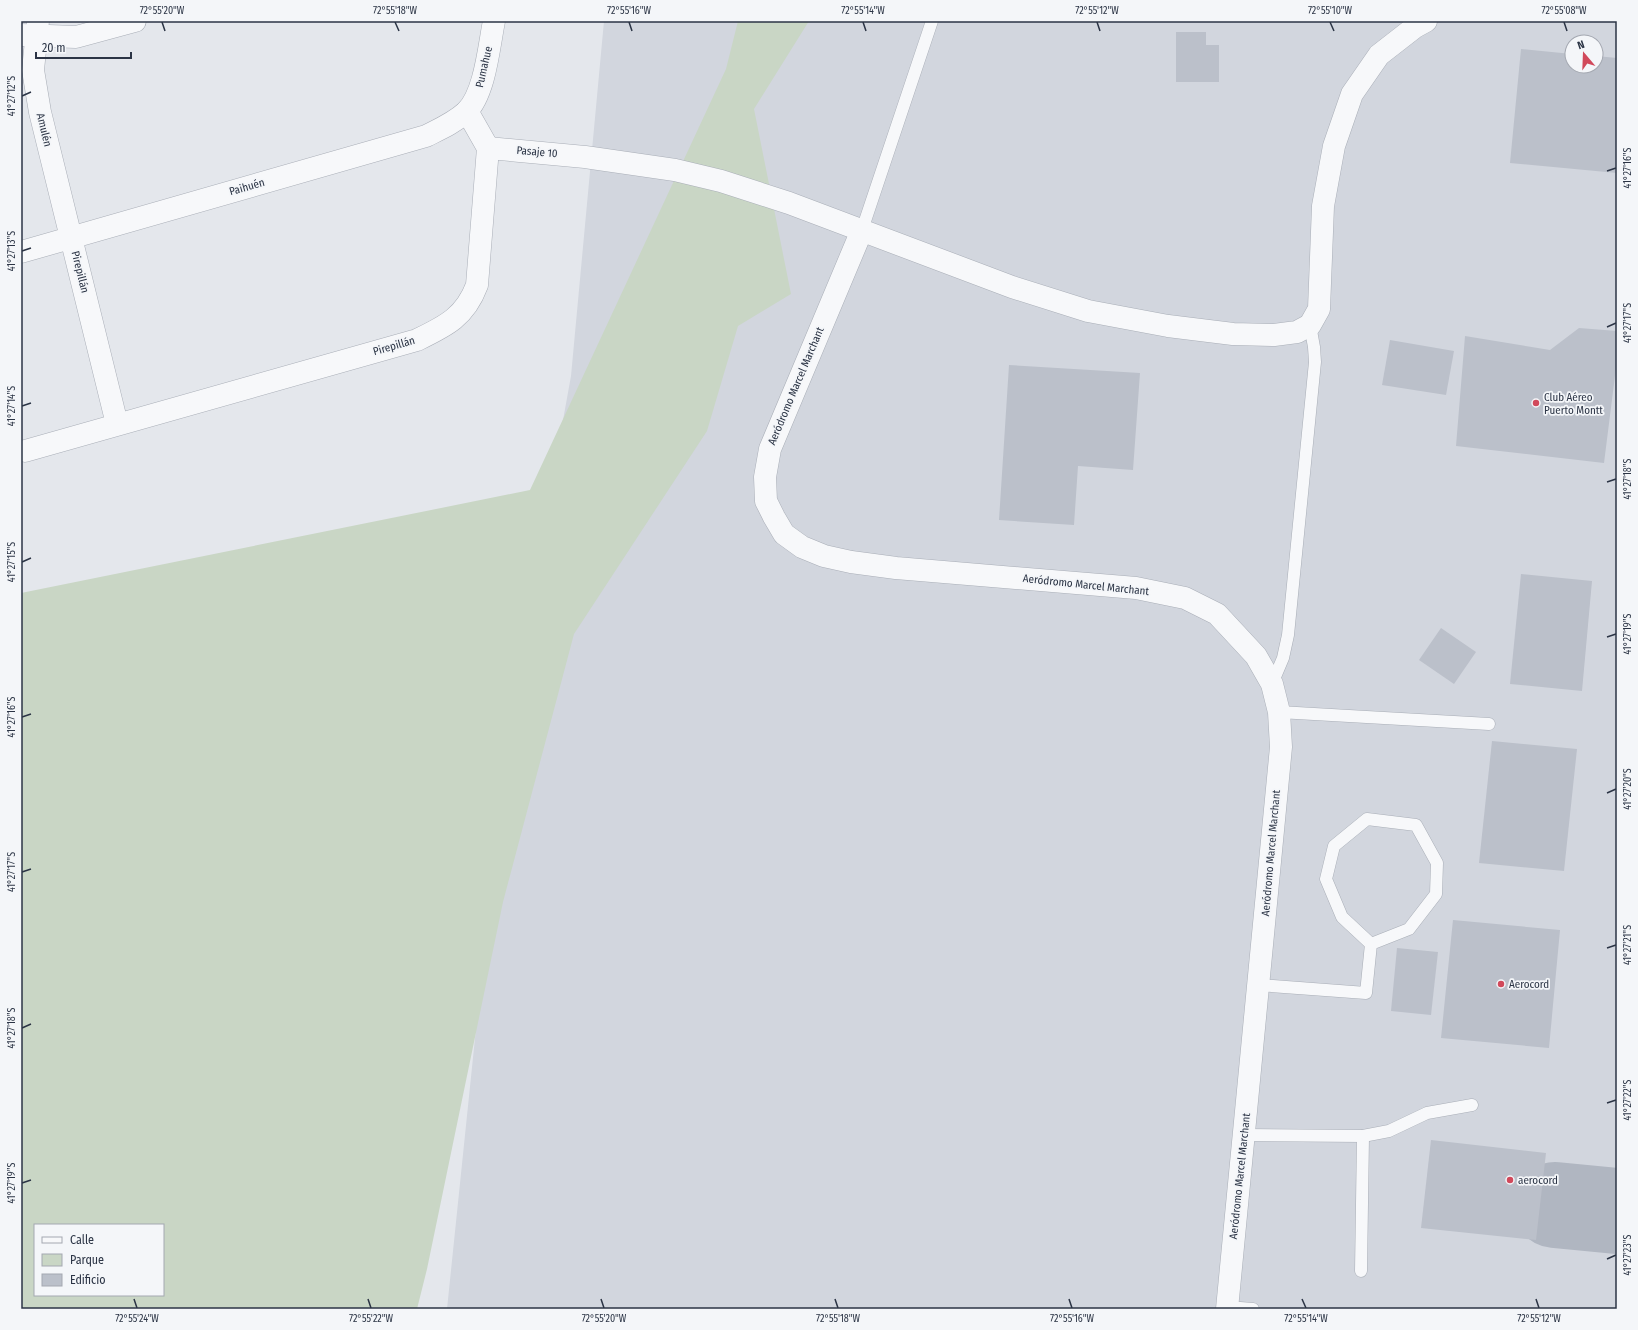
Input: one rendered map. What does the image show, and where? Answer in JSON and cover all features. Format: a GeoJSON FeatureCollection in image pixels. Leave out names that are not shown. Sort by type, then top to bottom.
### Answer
{"type":"FeatureCollection","features":[{"type":"Feature","properties":{"kind":"street"},"geometry":{"type":"LineString","coordinates":[[32,31],[76,37],[135,21]]}},
{"type":"Feature","properties":{"kind":"street","name":"Pumahue"},"geometry":{"type":"LineString","coordinates":[[467,111],[478,94],[484,77],[494,21]]}},
{"type":"Feature","properties":{"kind":"street"},"geometry":{"type":"LineString","coordinates":[[862,230],[1012,287],[1088,310],[1168,326],[1234,334],[1274,335],[1297,332],[1310,325],[1319,309],[1323,206],[1334,146],[1352,94],[1379,55],[1415,27],[1426,21]]}},
{"type":"Feature","properties":{"kind":"street","name":"Amulén"},"geometry":{"type":"LineString","coordinates":[[32,31],[34,70],[40,112],[71,237]]}},
{"type":"Feature","properties":{"kind":"street"},"geometry":{"type":"LineString","coordinates":[[467,111],[488,148]]}},
{"type":"Feature","properties":{"kind":"street","name":"Paihuén"},"geometry":{"type":"LineString","coordinates":[[21,252],[426,136],[450,125],[467,111]]}},
{"type":"Feature","properties":{"kind":"street","name":"Pasaje 10"},"geometry":{"type":"LineString","coordinates":[[488,148],[585,157],[675,170],[721,181],[790,203],[862,230]]}},
{"type":"Feature","properties":{"kind":"street","name":"Pirepillán"},"geometry":{"type":"LineString","coordinates":[[25,451],[417,340],[441,329],[464,311],[472,298],[477,285],[488,148]]}},
{"type":"Feature","properties":{"kind":"street","name":"Aeródromo Marcel Marchant"},"geometry":{"type":"LineString","coordinates":[[862,230],[770,449],[765,477],[766,501],[784,534],[802,547],[824,556],[851,562],[896,568],[1136,588],[1185,598],[1217,614],[1256,656],[1272,684],[1279,712],[1281,747],[1227,1308]]}},
{"type":"Feature","properties":{"kind":"street","name":"Pirepillán"},"geometry":{"type":"LineString","coordinates":[[71,237],[117,424]]}},
{"type":"Feature","properties":{"kind":"lane"},"geometry":{"type":"LineString","coordinates":[[862,230],[932,21]]}},
{"type":"Feature","properties":{"kind":"lane"},"geometry":{"type":"LineString","coordinates":[[1272,684],[1283,658],[1288,635],[1315,362],[1310,325]]}},
{"type":"Feature","properties":{"kind":"lane"},"geometry":{"type":"LineString","coordinates":[[1279,712],[1489,724]]}},
{"type":"Feature","properties":{"kind":"lane"},"geometry":{"type":"LineString","coordinates":[[1368,819],[1416,825],[1437,864],[1436,894],[1408,929],[1371,944],[1342,918],[1326,879],[1334,846],[1368,819]]}},
{"type":"Feature","properties":{"kind":"lane"},"geometry":{"type":"LineString","coordinates":[[1258,985],[1366,993],[1371,944]]}},
{"type":"Feature","properties":{"kind":"lane"},"geometry":{"type":"LineString","coordinates":[[1244,1135],[1363,1136],[1389,1131],[1427,1113],[1472,1105]]}},
{"type":"Feature","properties":{"kind":"lane"},"geometry":{"type":"LineString","coordinates":[[1361,1271],[1363,1136]]}},
{"type":"Feature","properties":{"kind":"lane"},"geometry":{"type":"LineString","coordinates":[[1227,1308],[1252,1309]]}},
{"type":"Feature","properties":{"kind":"shaded area"},"geometry":{"type":"Polygon","coordinates":[[[604,21],[1617,21],[1617,1309],[447,1309],[507,729],[571,376],[604,21]]]}},
{"type":"Feature","properties":{"kind":"green space"},"geometry":{"type":"Polygon","coordinates":[[[738,21],[809,21],[754,109],[791,294],[738,326],[707,431],[574,634],[503,902],[427,1269],[417,1309],[21,1309],[21,593],[530,490],[726,69],[738,21]]]}},
{"type":"Feature","properties":{"kind":"building"},"geometry":{"type":"Polygon","coordinates":[[[1176,32],[1206,32],[1206,45],[1219,45],[1219,82],[1176,82],[1176,32]]]}},
{"type":"Feature","properties":{"kind":"building"},"geometry":{"type":"Polygon","coordinates":[[[1521,49],[1564,53],[1564,74],[1604,74],[1604,57],[1617,58],[1617,173],[1510,163],[1521,49]]]}},
{"type":"Feature","properties":{"kind":"building","name":"Club Aéreo Puerto Montt"},"geometry":{"type":"Polygon","coordinates":[[[1579,328],[1617,331],[1617,360],[1604,463],[1456,446],[1465,336],[1550,350],[1579,328]]]}},
{"type":"Feature","properties":{"kind":"building"},"geometry":{"type":"Polygon","coordinates":[[[1390,340],[1454,351],[1446,395],[1382,385],[1390,340]]]}},
{"type":"Feature","properties":{"kind":"building"},"geometry":{"type":"Polygon","coordinates":[[[1009,365],[1140,373],[1133,470],[1078,466],[1074,525],[999,520],[1009,365]]]}},
{"type":"Feature","properties":{"kind":"building"},"geometry":{"type":"Polygon","coordinates":[[[1521,574],[1592,581],[1582,691],[1510,684],[1521,574]]]}},
{"type":"Feature","properties":{"kind":"building"},"geometry":{"type":"Polygon","coordinates":[[[1441,628],[1476,652],[1454,684],[1419,660],[1441,628]]]}},
{"type":"Feature","properties":{"kind":"building"},"geometry":{"type":"Polygon","coordinates":[[[1492,741],[1577,749],[1564,871],[1479,863],[1492,741]]]}},
{"type":"Feature","properties":{"kind":"building","name":"Aerocord"},"geometry":{"type":"Polygon","coordinates":[[[1453,920],[1560,930],[1549,1048],[1441,1038],[1453,920]]]}},
{"type":"Feature","properties":{"kind":"building"},"geometry":{"type":"Polygon","coordinates":[[[1397,948],[1438,952],[1431,1015],[1391,1011],[1397,948]]]}},
{"type":"Feature","properties":{"kind":"building"},"geometry":{"type":"Polygon","coordinates":[[[1431,1140],[1546,1153],[1536,1240],[1421,1228],[1431,1140]]]}},
{"type":"Feature","properties":{"kind":"taxiway"},"geometry":{"type":"LineString","coordinates":[[1555,1205],[1617,1211]]}},
{"type":"Feature","properties":{"kind":"place","name":"Club Aéreo Puerto Montt"},"geometry":{"type":"Point","coordinates":[1536,403]}},
{"type":"Feature","properties":{"kind":"place","name":"Aerocord"},"geometry":{"type":"Point","coordinates":[1501,984]}},
{"type":"Feature","properties":{"kind":"place","name":"aerocord"},"geometry":{"type":"Point","coordinates":[1510,1180]}}]}
